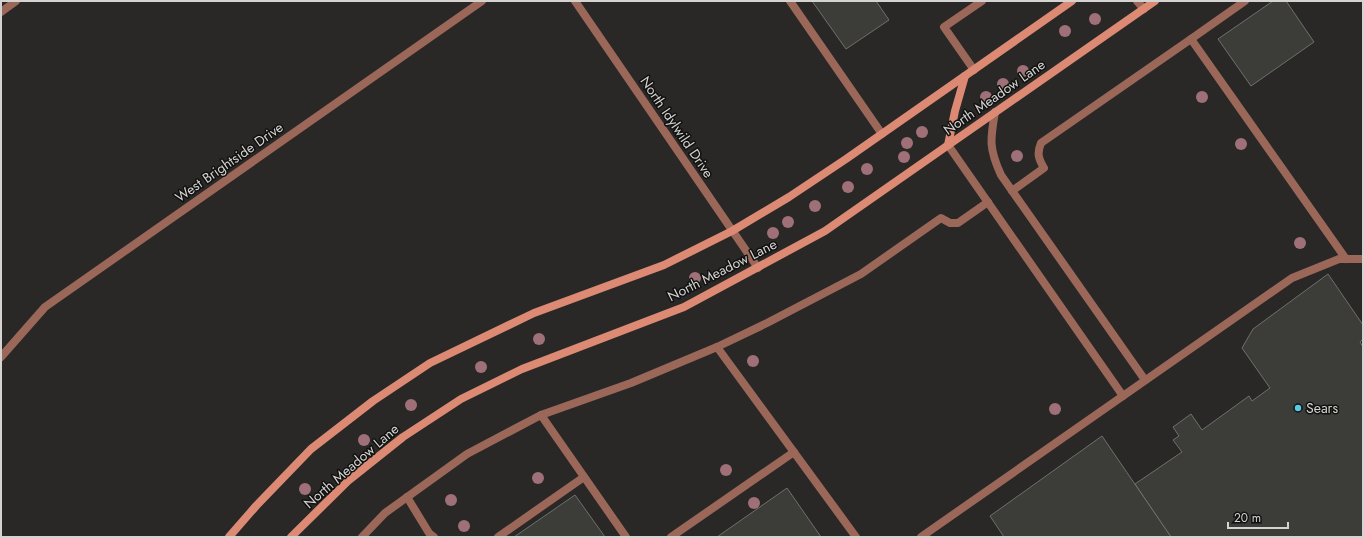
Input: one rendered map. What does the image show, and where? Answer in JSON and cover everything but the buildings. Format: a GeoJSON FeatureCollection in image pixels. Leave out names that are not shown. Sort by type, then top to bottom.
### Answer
{"type":"FeatureCollection","features":[{"type":"Feature","properties":{"kind":"street"},"geometry":{"type":"LineString","coordinates":[[1,12],[16,1]]}},
{"type":"Feature","properties":{"kind":"street","name":"West Brightside Drive"},"geometry":{"type":"LineString","coordinates":[[1,357],[45,307],[482,1]]}},
{"type":"Feature","properties":{"kind":"street","name":"North Idylwild Drive"},"geometry":{"type":"LineString","coordinates":[[575,1],[758,268]]}},
{"type":"Feature","properties":{"kind":"street"},"geometry":{"type":"LineString","coordinates":[[790,1],[882,134]]}},
{"type":"Feature","properties":{"kind":"street"},"geometry":{"type":"LineString","coordinates":[[974,70],[944,27],[982,1]]}},
{"type":"Feature","properties":{"kind":"street"},"geometry":{"type":"LineString","coordinates":[[229,537],[256,506],[311,449],[372,401],[430,363],[534,313],[664,265],[732,231],[789,197],[1072,1]]}},
{"type":"Feature","properties":{"kind":"street"},"geometry":{"type":"LineString","coordinates":[[1137,1],[1144,9]]}},
{"type":"Feature","properties":{"kind":"street","name":"North Meadow Lane"},"geometry":{"type":"LineString","coordinates":[[291,537],[349,480],[402,437],[461,400],[522,369],[684,307],[825,231],[1155,1]]}},
{"type":"Feature","properties":{"kind":"street"},"geometry":{"type":"LineString","coordinates":[[1012,191],[1044,168],[1038,159],[1038,150],[1041,143],[1245,1]]}},
{"type":"Feature","properties":{"kind":"street"},"geometry":{"type":"LineString","coordinates":[[1191,39],[1346,259]]}},
{"type":"Feature","properties":{"kind":"street"},"geometry":{"type":"LineString","coordinates":[[965,76],[955,111],[948,145],[1122,396]]}},
{"type":"Feature","properties":{"kind":"street"},"geometry":{"type":"LineString","coordinates":[[995,112],[990,138],[993,157],[1001,175],[1145,380]]}},
{"type":"Feature","properties":{"kind":"street"},"geometry":{"type":"LineString","coordinates":[[362,537],[385,513],[467,454],[540,415],[631,384],[718,347],[826,294],[861,274],[941,218],[950,223],[958,223],[988,202]]}},
{"type":"Feature","properties":{"kind":"street"},"geometry":{"type":"LineString","coordinates":[[922,537],[1292,278],[1338,259],[1363,259]]}},
{"type":"Feature","properties":{"kind":"street"},"geometry":{"type":"LineString","coordinates":[[718,347],[856,537]]}},
{"type":"Feature","properties":{"kind":"street"},"geometry":{"type":"LineString","coordinates":[[540,415],[626,537]]}},
{"type":"Feature","properties":{"kind":"street"},"geometry":{"type":"LineString","coordinates":[[671,537],[794,452]]}},
{"type":"Feature","properties":{"kind":"street"},"geometry":{"type":"LineString","coordinates":[[498,537],[584,477]]}},
{"type":"Feature","properties":{"kind":"street"},"geometry":{"type":"LineString","coordinates":[[407,497],[429,533],[434,537]]}},
{"type":"Feature","properties":{"kind":"place","name":"Sears"},"geometry":{"type":"Point","coordinates":[1298,408]}}]}
